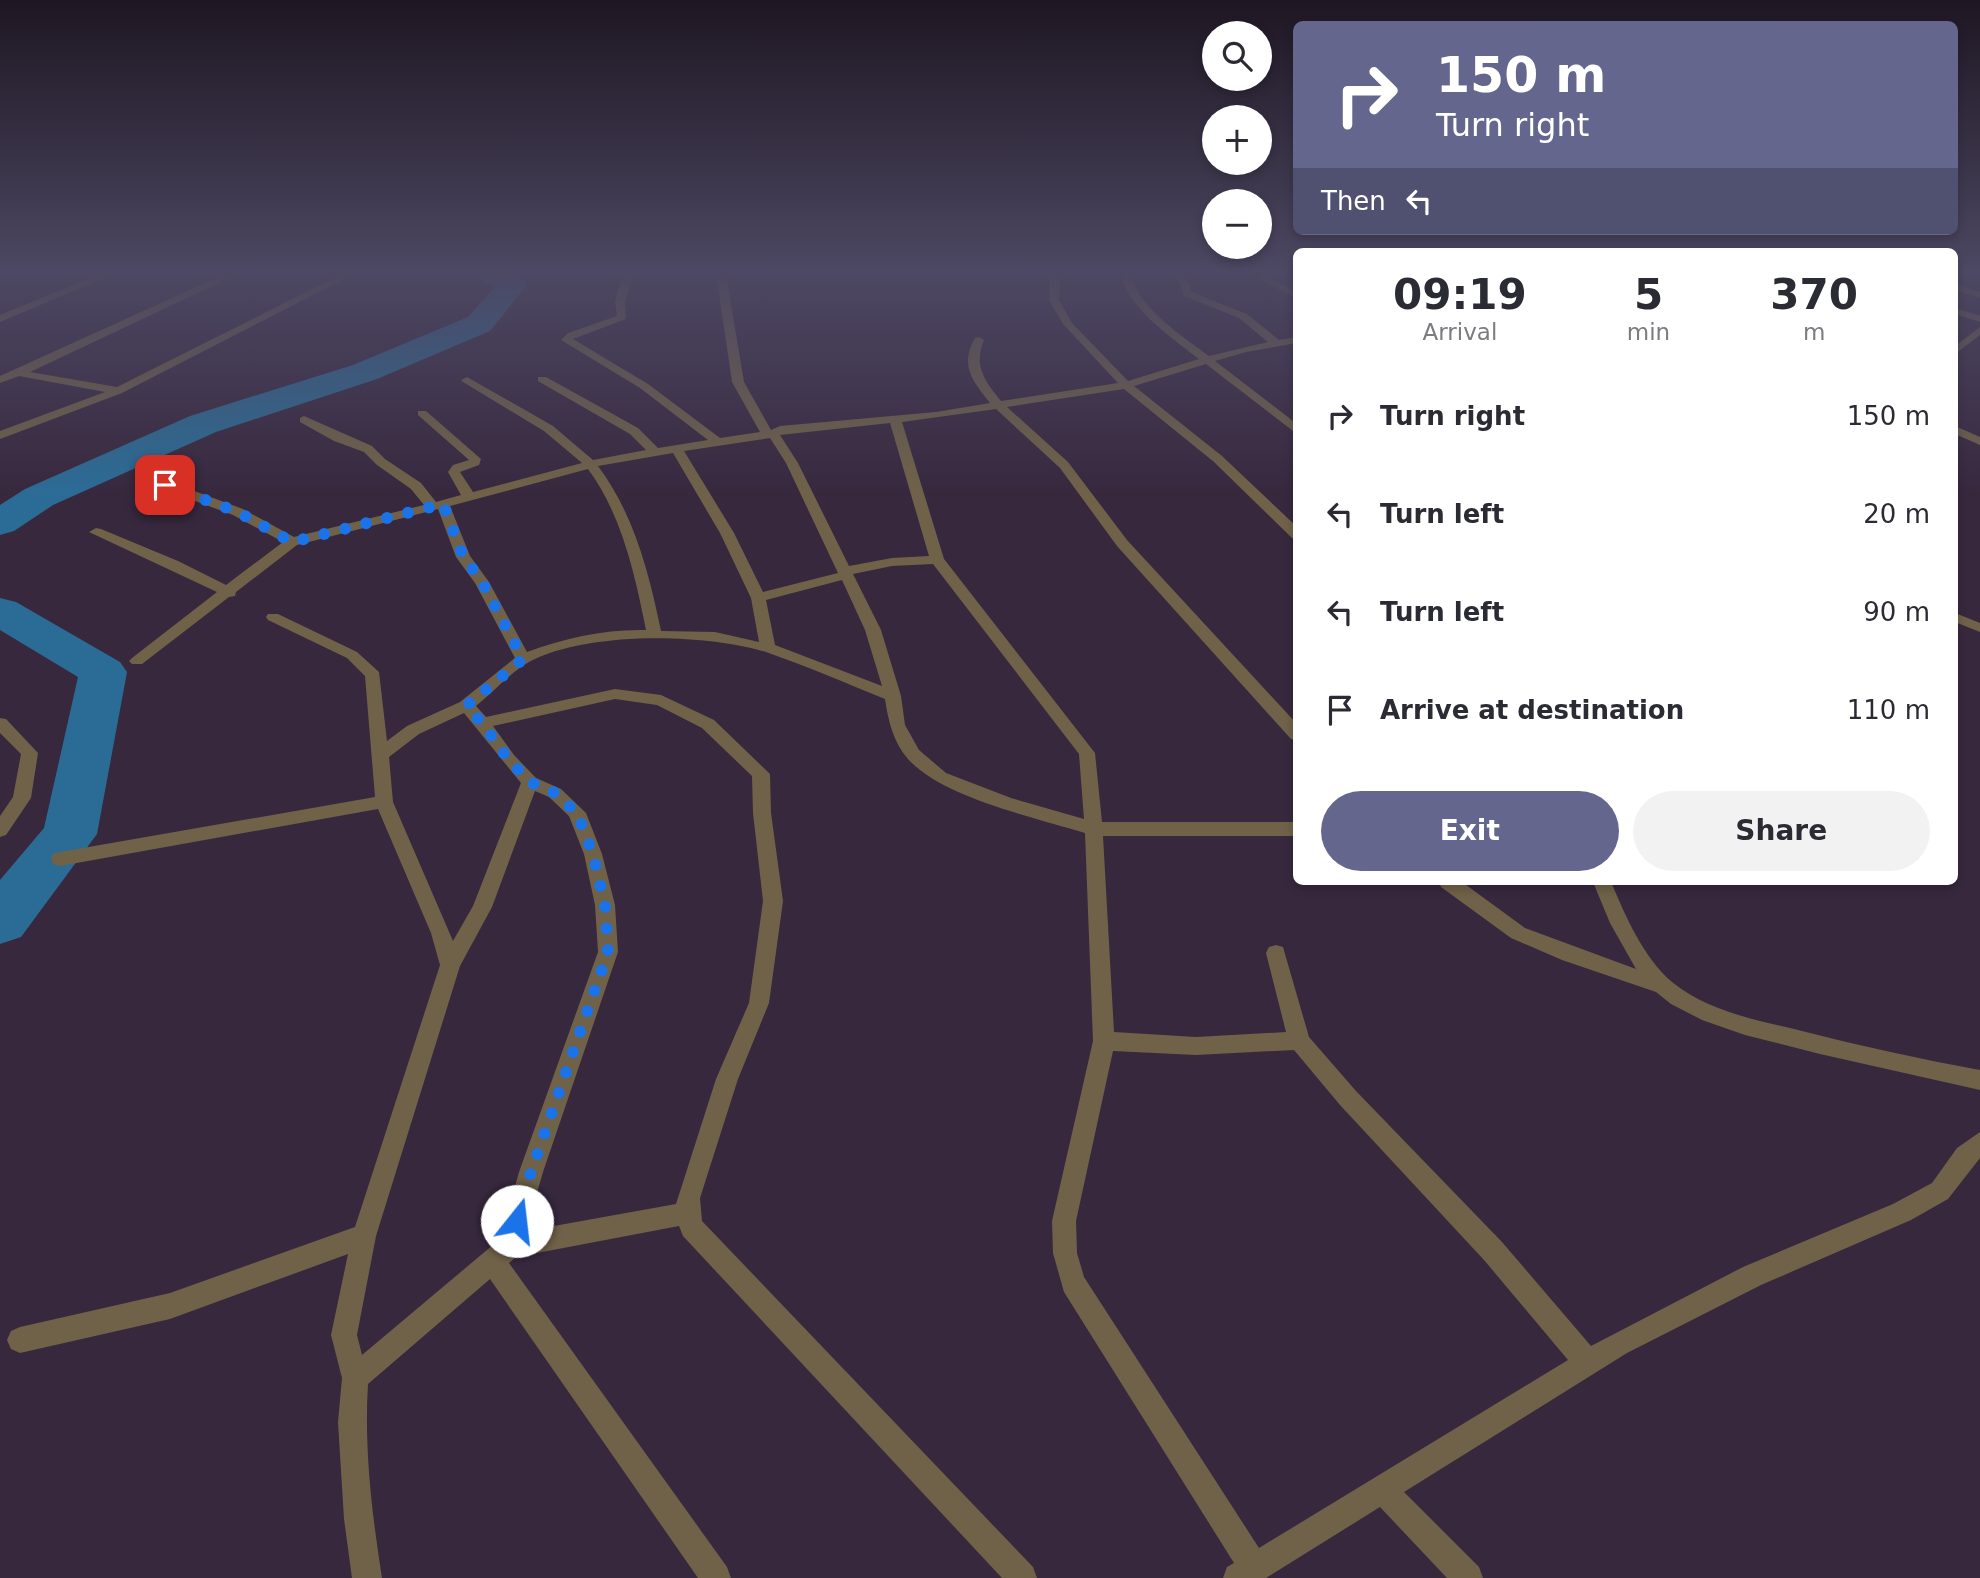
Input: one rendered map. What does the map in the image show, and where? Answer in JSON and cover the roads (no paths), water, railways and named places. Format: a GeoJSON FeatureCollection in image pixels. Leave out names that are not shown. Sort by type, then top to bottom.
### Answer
{"type":"FeatureCollection","features":[{"type":"Feature","properties":{"kind":"street"},"geometry":{"type":"LineString","coordinates":[[0,380],[75,347]]}},
{"type":"Feature","properties":{"kind":"street"},"geometry":{"type":"LineString","coordinates":[[0,435],[118,391],[206,347]]}},
{"type":"Feature","properties":{"kind":"street"},"geometry":{"type":"LineString","coordinates":[[581,347],[687,416],[716,441]]}},
{"type":"Feature","properties":{"kind":"street"},"geometry":{"type":"LineString","coordinates":[[732,347],[738,382],[770,434],[792,463],[873,630],[892,696],[897,725],[913,754],[940,777],[1005,802],[1094,829],[1293,829]]}},
{"type":"Feature","properties":{"kind":"street"},"geometry":{"type":"LineString","coordinates":[[976,347],[975,377],[999,406],[1064,465],[1122,543],[1293,731]]}},
{"type":"Feature","properties":{"kind":"street"},"geometry":{"type":"LineString","coordinates":[[1088,347],[1126,385],[1218,459],[1293,531]]}},
{"type":"Feature","properties":{"kind":"street"},"geometry":{"type":"LineString","coordinates":[[1191,347],[1293,427]]}},
{"type":"Feature","properties":{"kind":"street"},"geometry":{"type":"LineString","coordinates":[[137,661],[230,593],[292,542],[590,464],[770,434],[780,430],[999,406],[1126,385],[1258,347]]}},
{"type":"Feature","properties":{"kind":"street"},"geometry":{"type":"LineString","coordinates":[[18,373],[118,391]]}},
{"type":"Feature","properties":{"kind":"street"},"geometry":{"type":"LineString","coordinates":[[542,379],[634,431],[655,452]]}},
{"type":"Feature","properties":{"kind":"street"},"geometry":{"type":"LineString","coordinates":[[467,380],[522,410],[590,464],[612,498],[630,543],[646,590],[654,634]]}},
{"type":"Feature","properties":{"kind":"street"},"geometry":{"type":"LineString","coordinates":[[422,413],[475,459],[475,462],[457,468],[454,472],[469,497]]}},
{"type":"Feature","properties":{"kind":"street"},"geometry":{"type":"LineString","coordinates":[[895,419],[937,560],[1087,753],[1094,829],[1104,1041],[1064,1220],[1065,1253],[1073,1283],[1246,1573],[1587,1362],[1752,1276],[1940,1191],[1965,1156],[1980,1143]]}},
{"type":"Feature","properties":{"kind":"street"},"geometry":{"type":"LineString","coordinates":[[304,420],[338,438],[368,449],[438,505],[463,556],[482,582],[523,659]]}},
{"type":"Feature","properties":{"kind":"street"},"geometry":{"type":"LineString","coordinates":[[1958,431],[1980,441]]}},
{"type":"Feature","properties":{"kind":"street"},"geometry":{"type":"LineString","coordinates":[[677,449],[727,533],[758,598],[768,648]]}},
{"type":"Feature","properties":{"kind":"street"},"geometry":{"type":"LineString","coordinates":[[165,485],[238,512],[292,542]]}},
{"type":"Feature","properties":{"kind":"street"},"geometry":{"type":"LineString","coordinates":[[96,531],[173,564],[230,593]]}},
{"type":"Feature","properties":{"kind":"street"},"geometry":{"type":"LineString","coordinates":[[758,598],[892,562],[937,560]]}},
{"type":"Feature","properties":{"kind":"street"},"geometry":{"type":"LineString","coordinates":[[273,617],[352,656],[373,675],[384,802],[441,933],[450,965]]}},
{"type":"Feature","properties":{"kind":"street"},"geometry":{"type":"LineString","coordinates":[[1958,618],[1980,628]]}},
{"type":"Feature","properties":{"kind":"street"},"geometry":{"type":"LineString","coordinates":[[380,754],[413,730],[466,706],[523,659],[562,645],[594,638],[654,634],[715,636],[768,648],[892,696]]}},
{"type":"Feature","properties":{"kind":"street"},"geometry":{"type":"LineString","coordinates":[[482,723],[615,694],[661,700],[708,724],[761,774],[762,813],[773,901],[759,1003],[727,1079],[688,1198],[687,1213],[692,1228],[1022,1578]]}},
{"type":"Feature","properties":{"kind":"street"},"geometry":{"type":"LineString","coordinates":[[466,706],[530,782],[555,793],[577,813],[593,854],[602,892],[608,952],[501,1254]]}},
{"type":"Feature","properties":{"kind":"street"},"geometry":{"type":"LineString","coordinates":[[0,723],[30,753],[22,798],[0,830]]}},
{"type":"Feature","properties":{"kind":"street"},"geometry":{"type":"LineString","coordinates":[[367,1578],[358,1519],[352,1422],[355,1378],[344,1335],[364,1236],[450,965],[482,907],[530,782]]}},
{"type":"Feature","properties":{"kind":"street"},"geometry":{"type":"LineString","coordinates":[[61,859],[384,802]]}},
{"type":"Feature","properties":{"kind":"street"},"geometry":{"type":"LineString","coordinates":[[1452,885],[1518,933],[1569,954],[1663,986]]}},
{"type":"Feature","properties":{"kind":"street"},"geometry":{"type":"LineString","coordinates":[[1603,885],[1633,947],[1663,986],[1687,1004],[1753,1028],[1877,1060],[1980,1080]]}},
{"type":"Feature","properties":{"kind":"street"},"geometry":{"type":"LineString","coordinates":[[1276,953],[1300,1041],[1348,1098],[1493,1251],[1587,1362]]}},
{"type":"Feature","properties":{"kind":"street"},"geometry":{"type":"LineString","coordinates":[[1104,1041],[1196,1046],[1300,1041]]}},
{"type":"Feature","properties":{"kind":"street"},"geometry":{"type":"LineString","coordinates":[[355,1378],[501,1254],[687,1213]]}},
{"type":"Feature","properties":{"kind":"street"},"geometry":{"type":"LineString","coordinates":[[20,1340],[170,1306],[364,1236]]}},
{"type":"Feature","properties":{"kind":"street"},"geometry":{"type":"LineString","coordinates":[[501,1254],[716,1578]]}},
{"type":"Feature","properties":{"kind":"street"},"geometry":{"type":"LineString","coordinates":[[1381,1488],[1468,1578]]}},
{"type":"Feature","properties":{"kind":"waterway"},"geometry":{"type":"LineString","coordinates":[[0,523],[39,497],[203,424],[365,372],[425,347]]}},
{"type":"Feature","properties":{"kind":"waterway"},"geometry":{"type":"LineString","coordinates":[[0,611],[103,672],[70,834],[0,921]]}}]}
